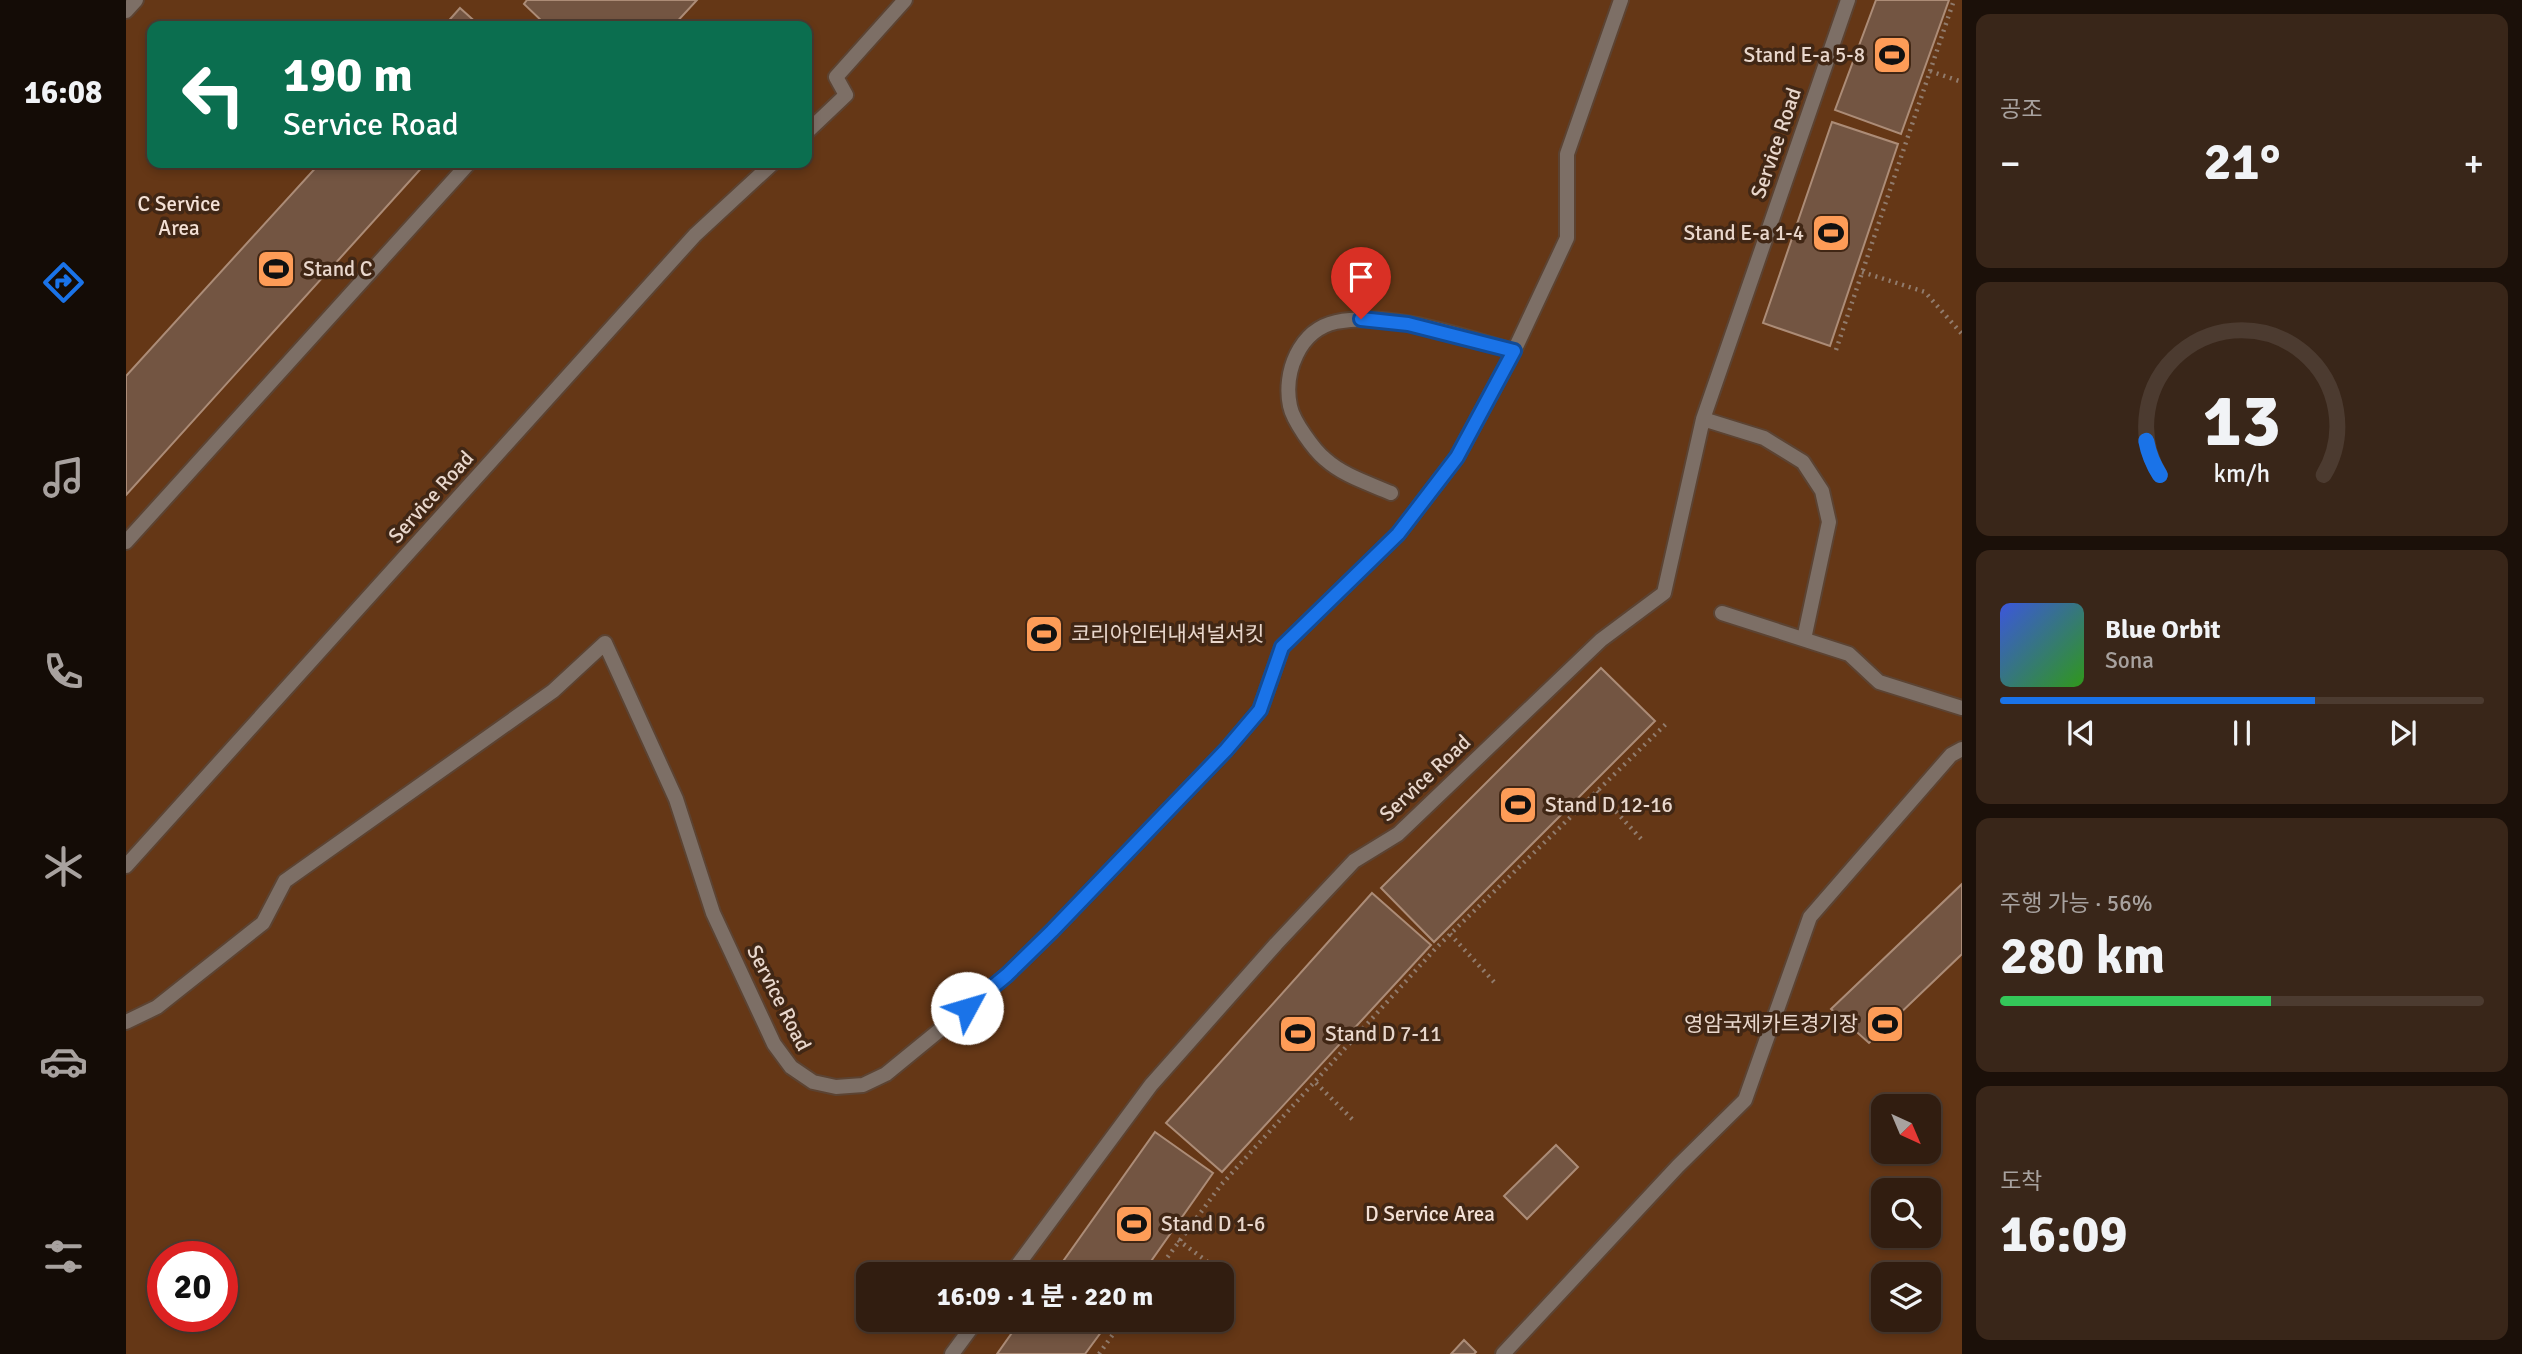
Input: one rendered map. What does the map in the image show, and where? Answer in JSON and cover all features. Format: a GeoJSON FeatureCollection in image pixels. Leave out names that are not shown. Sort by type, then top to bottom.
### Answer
{"type":"FeatureCollection","features":[{"type":"Feature","properties":{"kind":"street"},"geometry":{"type":"LineString","coordinates":[[126,11],[136,0]]}},
{"type":"Feature","properties":{"kind":"street"},"geometry":{"type":"LineString","coordinates":[[812,127],[846,95],[836,77],[905,0]]}},
{"type":"Feature","properties":{"kind":"street","name":"Service Road"},"geometry":{"type":"LineString","coordinates":[[126,1023],[157,1007],[263,923],[285,881],[554,691],[604,643],[676,799],[713,913],[774,1044],[791,1067],[813,1082],[836,1087],[863,1085],[886,1074],[1007,975],[1226,750],[1260,710],[1282,647],[1398,534],[1457,457],[1514,351],[1567,238],[1567,154],[1621,0]]}},
{"type":"Feature","properties":{"kind":"street","name":"Service Road"},"geometry":{"type":"LineString","coordinates":[[1020,1262],[1151,1086],[1276,944],[1354,861],[1398,834],[1601,640],[1664,593],[1703,419],[1848,0]]}},
{"type":"Feature","properties":{"kind":"street"},"geometry":{"type":"LineString","coordinates":[[126,542],[464,168]]}},
{"type":"Feature","properties":{"kind":"street","name":"Service Road"},"geometry":{"type":"LineString","coordinates":[[126,866],[695,235],[768,168]]}},
{"type":"Feature","properties":{"kind":"street"},"geometry":{"type":"LineString","coordinates":[[1391,493],[1346,475],[1324,458],[1308,439],[1290,409],[1287,381],[1296,354],[1312,333],[1333,323],[1361,319],[1408,324],[1514,351]]}},
{"type":"Feature","properties":{"kind":"street"},"geometry":{"type":"LineString","coordinates":[[1703,419],[1764,438],[1803,462],[1822,491],[1829,522],[1804,639]]}},
{"type":"Feature","properties":{"kind":"street"},"geometry":{"type":"LineString","coordinates":[[1722,613],[1849,654],[1879,682],[1962,708]]}},
{"type":"Feature","properties":{"kind":"street"},"geometry":{"type":"LineString","coordinates":[[1503,1354],[1678,1166],[1745,1100],[1810,917],[1951,755],[1962,749]]}},
{"type":"Feature","properties":{"kind":"street"},"geometry":{"type":"LineString","coordinates":[[952,1354],[968,1332]]}},
{"type":"Feature","properties":{"kind":"path"},"geometry":{"type":"LineString","coordinates":[[1836,350],[1954,0]]}},
{"type":"Feature","properties":{"kind":"path"},"geometry":{"type":"LineString","coordinates":[[1930,71],[1962,82]]}},
{"type":"Feature","properties":{"kind":"path"},"geometry":{"type":"LineString","coordinates":[[1862,272],[1925,292],[1962,334]]}},
{"type":"Feature","properties":{"kind":"path"},"geometry":{"type":"LineString","coordinates":[[1163,1262],[1221,1185],[1450,934],[1667,723]]}},
{"type":"Feature","properties":{"kind":"path"},"geometry":{"type":"LineString","coordinates":[[1597,790],[1643,841]]}},
{"type":"Feature","properties":{"kind":"path"},"geometry":{"type":"LineString","coordinates":[[1450,934],[1495,983]]}},
{"type":"Feature","properties":{"kind":"path"},"geometry":{"type":"LineString","coordinates":[[1316,1083],[1353,1120]]}},
{"type":"Feature","properties":{"kind":"path"},"geometry":{"type":"LineString","coordinates":[[1178,1240],[1208,1262]]}},
{"type":"Feature","properties":{"kind":"path"},"geometry":{"type":"LineString","coordinates":[[1099,1354],[1115,1332]]}},
{"type":"Feature","properties":{"kind":"green space","name":"코리아인터내셔널서킷"},"geometry":{"type":"Polygon","coordinates":[[[126,0],[1962,0],[1962,1354],[126,1354],[126,0]]]}},
{"type":"Feature","properties":{"kind":"building"},"geometry":{"type":"Polygon","coordinates":[[[527,0],[697,0],[678,21],[542,21],[524,4],[527,0]]]}},
{"type":"Feature","properties":{"kind":"building","name":"Stand E-a 5-8"},"geometry":{"type":"Polygon","coordinates":[[[1876,0],[1949,0],[1901,134],[1835,110],[1876,0]]]}},
{"type":"Feature","properties":{"kind":"building"},"geometry":{"type":"Polygon","coordinates":[[[460,8],[474,21],[448,21],[460,8]]]}},
{"type":"Feature","properties":{"kind":"building","name":"Stand E-a 1-4"},"geometry":{"type":"Polygon","coordinates":[[[1832,122],[1898,144],[1830,346],[1763,323],[1832,122]]]}},
{"type":"Feature","properties":{"kind":"building","name":"Stand C"},"geometry":{"type":"Polygon","coordinates":[[[315,168],[421,168],[126,495],[126,376],[315,168]]]}},
{"type":"Feature","properties":{"kind":"building","name":"Stand D 12-16"},"geometry":{"type":"Polygon","coordinates":[[[1601,668],[1655,721],[1434,942],[1381,888],[1601,668]]]}},
{"type":"Feature","properties":{"kind":"building"},"geometry":{"type":"Polygon","coordinates":[[[1962,884],[1962,954],[1869,1043],[1831,1009],[1962,884]]]}},
{"type":"Feature","properties":{"kind":"building","name":"Stand D 7-11"},"geometry":{"type":"Polygon","coordinates":[[[1372,893],[1431,945],[1222,1172],[1166,1123],[1372,893]]]}},
{"type":"Feature","properties":{"kind":"building","name":"Stand D 1-6"},"geometry":{"type":"Polygon","coordinates":[[[1155,1132],[1213,1173],[1150,1262],[1063,1262],[1155,1132]]]}},
{"type":"Feature","properties":{"kind":"building"},"geometry":{"type":"Polygon","coordinates":[[[1556,1145],[1578,1167],[1527,1219],[1504,1196],[1556,1145]]]}},
{"type":"Feature","properties":{"kind":"building"},"geometry":{"type":"Polygon","coordinates":[[[1013,1332],[1101,1332],[1085,1354],[997,1354],[1013,1332]]]}},
{"type":"Feature","properties":{"kind":"building"},"geometry":{"type":"Polygon","coordinates":[[[1464,1340],[1476,1352],[1451,1354],[1464,1340]]]}},
{"type":"Feature","properties":{"kind":"place","name":"Stand E-a 5-8"},"geometry":{"type":"Point","coordinates":[1892,55]}},
{"type":"Feature","properties":{"kind":"place","name":"Stand E-a 1-4"},"geometry":{"type":"Point","coordinates":[1831,233]}},
{"type":"Feature","properties":{"kind":"place","name":"Stand C"},"geometry":{"type":"Point","coordinates":[276,269]}},
{"type":"Feature","properties":{"kind":"place","name":"코리아인터내셔널서킷"},"geometry":{"type":"Point","coordinates":[1044,634]}},
{"type":"Feature","properties":{"kind":"place","name":"Stand D 12-16"},"geometry":{"type":"Point","coordinates":[1518,805]}},
{"type":"Feature","properties":{"kind":"place","name":"영암국제카트경기장"},"geometry":{"type":"Point","coordinates":[1885,1024]}},
{"type":"Feature","properties":{"kind":"place","name":"Stand D 7-11"},"geometry":{"type":"Point","coordinates":[1298,1034]}},
{"type":"Feature","properties":{"kind":"place","name":"Stand D 1-6"},"geometry":{"type":"Point","coordinates":[1134,1224]}},
{"type":"Feature","properties":{"kind":"route"},"geometry":{"type":"LineString","coordinates":[[967,1008],[1007,975],[1052,931],[1226,750],[1260,710],[1282,647],[1398,534],[1457,457],[1514,351],[1408,324],[1361,319]]}},
{"type":"Feature","properties":{"kind":"park label","name":"C Service Area"},"geometry":{"type":"Point","coordinates":[179,216]}},
{"type":"Feature","properties":{"kind":"park label","name":"D Service Area"},"geometry":{"type":"Point","coordinates":[1430,1214]}}]}
